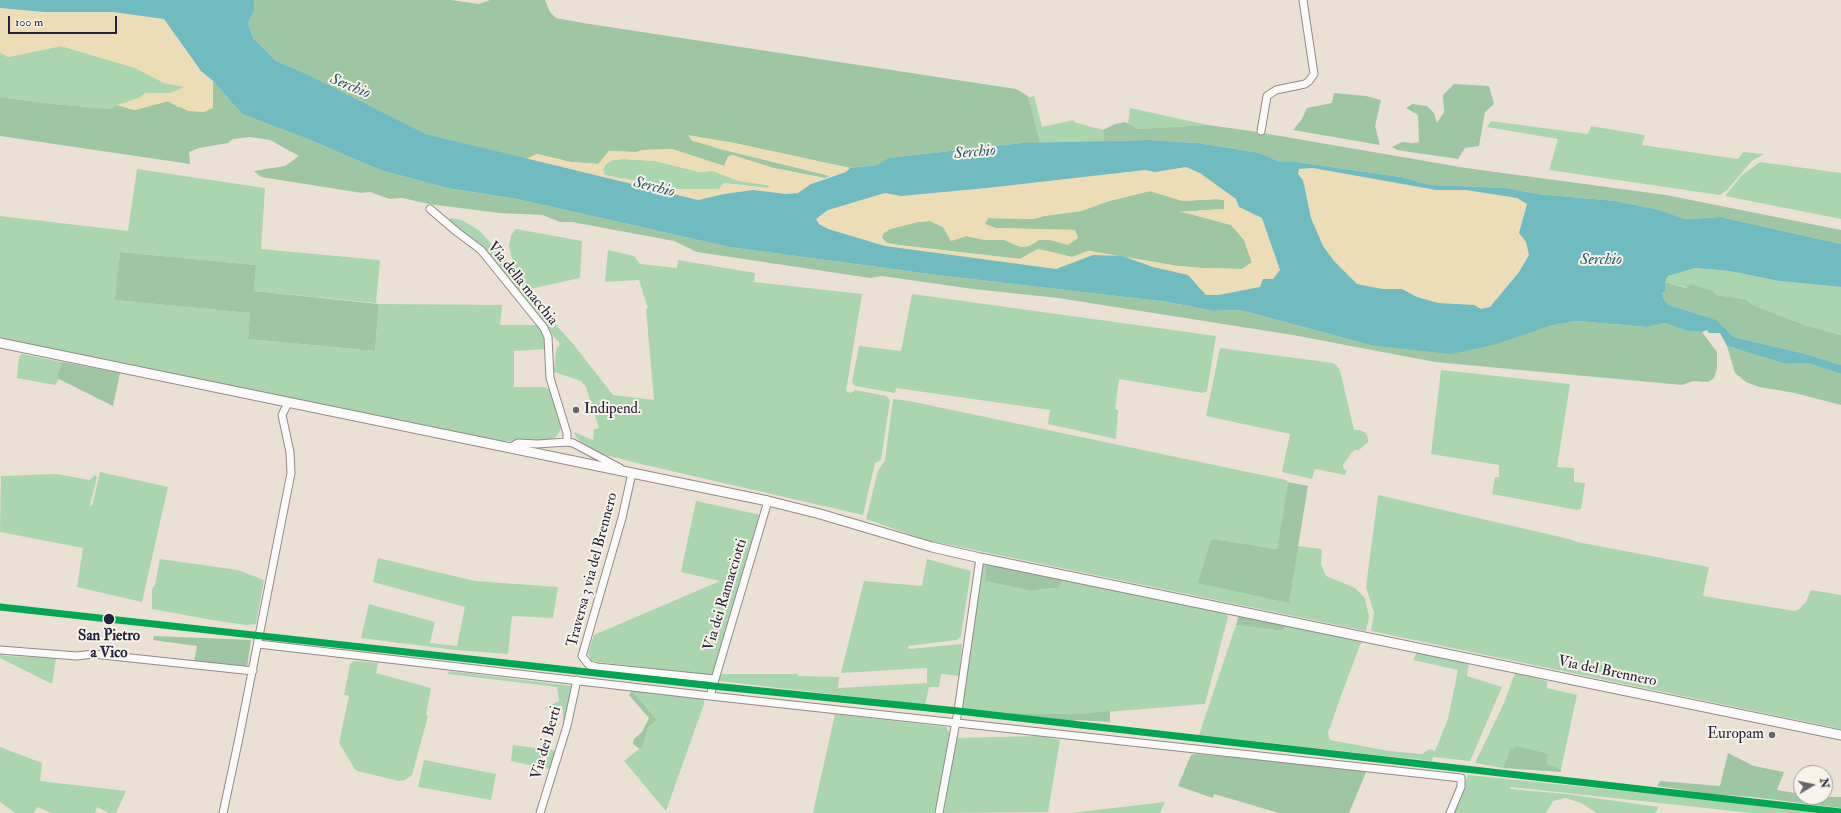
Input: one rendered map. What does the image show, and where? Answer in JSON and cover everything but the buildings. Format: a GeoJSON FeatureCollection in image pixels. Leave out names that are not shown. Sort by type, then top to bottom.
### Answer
{"type":"FeatureCollection","features":[{"type":"Feature","properties":{"kind":"main road","name":"Via del Brennero"},"geometry":{"type":"LineString","coordinates":[[0,343],[768,501],[834,518],[932,548],[1367,636],[1841,735]]}},
{"type":"Feature","properties":{"kind":"street"},"geometry":{"type":"LineString","coordinates":[[1261,131],[1265,100],[1267,96],[1276,90],[1305,84],[1314,74],[1303,0]]}},
{"type":"Feature","properties":{"kind":"street","name":"Via della macchia"},"geometry":{"type":"LineString","coordinates":[[430,209],[481,250],[544,328],[548,337],[550,378],[567,433],[567,442]]}},
{"type":"Feature","properties":{"kind":"street"},"geometry":{"type":"LineString","coordinates":[[223,813],[253,671],[291,473],[290,452],[282,415],[288,403]]}},
{"type":"Feature","properties":{"kind":"street"},"geometry":{"type":"LineString","coordinates":[[509,448],[518,443],[573,443],[629,472]]}},
{"type":"Feature","properties":{"kind":"street","name":"Traversa 3 via del Brennero"},"geometry":{"type":"LineString","coordinates":[[629,472],[622,518],[582,656],[589,665],[598,667],[715,679]]}},
{"type":"Feature","properties":{"kind":"street","name":"Via dei Ramacciotti"},"geometry":{"type":"LineString","coordinates":[[710,696],[768,501]]}},
{"type":"Feature","properties":{"kind":"street"},"geometry":{"type":"LineString","coordinates":[[939,813],[956,722],[980,558]]}},
{"type":"Feature","properties":{"kind":"street"},"geometry":{"type":"LineString","coordinates":[[258,644],[710,696],[1461,778],[1461,787],[1450,813]]}},
{"type":"Feature","properties":{"kind":"street"},"geometry":{"type":"LineString","coordinates":[[0,650],[77,656],[93,654],[253,671]]}},
{"type":"Feature","properties":{"kind":"street","name":"Via dei Berti"},"geometry":{"type":"LineString","coordinates":[[540,813],[567,726],[578,680]]}},
{"type":"Feature","properties":{"kind":"green space"},"geometry":{"type":"Polygon","coordinates":[[[254,0],[451,0],[479,4],[490,0],[545,0],[550,12],[556,18],[1016,89],[1028,96],[1040,143],[1021,143],[888,158],[877,165],[850,168],[734,143],[688,136],[716,148],[830,176],[825,178],[773,168],[732,155],[728,157],[724,166],[672,149],[643,150],[636,152],[609,151],[599,164],[571,162],[537,154],[526,159],[426,134],[309,75],[276,61],[253,38],[248,23],[254,11],[254,0]]]}},
{"type":"Feature","properties":{"kind":"green space"},"geometry":{"type":"Polygon","coordinates":[[[61,46],[135,68],[164,83],[185,87],[171,93],[146,93],[139,98],[110,109],[53,104],[0,97],[0,52],[8,57],[61,46]]]}},
{"type":"Feature","properties":{"kind":"green space"},"geometry":{"type":"Polygon","coordinates":[[[213,81],[242,114],[310,140],[380,170],[447,188],[517,199],[729,247],[937,275],[1168,302],[1213,311],[1240,310],[1370,345],[1549,326],[1577,321],[1646,327],[1665,323],[1687,331],[1702,332],[1717,352],[1717,368],[1714,378],[1708,382],[1693,381],[1682,385],[1435,362],[1293,335],[1058,298],[973,289],[882,276],[870,278],[697,252],[674,241],[572,222],[560,222],[542,215],[499,213],[429,204],[402,198],[390,199],[370,192],[362,193],[261,177],[254,171],[285,166],[299,156],[270,140],[250,137],[233,139],[228,143],[199,148],[189,152],[190,164],[0,136],[0,97],[53,104],[110,109],[117,105],[135,110],[168,101],[178,107],[213,108],[213,81]]]}},
{"type":"Feature","properties":{"kind":"green space"},"geometry":{"type":"Polygon","coordinates":[[[1454,84],[1489,86],[1494,104],[1485,112],[1479,146],[1465,148],[1458,159],[1397,150],[1392,147],[1402,142],[1419,142],[1418,115],[1406,108],[1412,104],[1427,106],[1434,113],[1437,123],[1444,112],[1443,95],[1454,84]]]}},
{"type":"Feature","properties":{"kind":"green space"},"geometry":{"type":"Polygon","coordinates":[[[1334,93],[1366,96],[1381,100],[1375,126],[1380,145],[1293,130],[1302,119],[1307,108],[1332,103],[1334,93]]]}},
{"type":"Feature","properties":{"kind":"green space"},"geometry":{"type":"Polygon","coordinates":[[[1034,96],[1042,127],[1074,120],[1074,122],[1103,130],[1104,141],[1040,143],[1028,98],[1034,96]]]}},
{"type":"Feature","properties":{"kind":"green space"},"geometry":{"type":"Polygon","coordinates":[[[1130,108],[1208,125],[1138,129],[1128,124],[1130,108]]]}},
{"type":"Feature","properties":{"kind":"green space"},"geometry":{"type":"Polygon","coordinates":[[[1491,121],[1588,134],[1591,126],[1645,135],[1642,145],[1738,159],[1743,152],[1764,154],[1752,161],[1727,190],[1720,195],[1549,170],[1558,139],[1487,127],[1491,121]]]}},
{"type":"Feature","properties":{"kind":"green space"},"geometry":{"type":"Polygon","coordinates":[[[1125,122],[1138,129],[1208,125],[1466,168],[1666,195],[1841,230],[1841,244],[1721,217],[1685,219],[1660,210],[1616,201],[1537,194],[1507,188],[1431,185],[1401,177],[1297,162],[1280,162],[1260,153],[1198,143],[1150,140],[1104,141],[1103,130],[1115,124],[1125,122]]]}},
{"type":"Feature","properties":{"kind":"green space"},"geometry":{"type":"Polygon","coordinates":[[[623,159],[655,161],[700,172],[713,171],[739,181],[768,185],[770,189],[724,183],[719,189],[675,189],[605,175],[603,170],[606,164],[613,160],[623,159]]]}},
{"type":"Feature","properties":{"kind":"green space"},"geometry":{"type":"Polygon","coordinates":[[[1760,162],[1841,173],[1841,219],[1725,196],[1742,175],[1760,162]]]}},
{"type":"Feature","properties":{"kind":"green space"},"geometry":{"type":"Polygon","coordinates":[[[137,169],[265,188],[261,249],[380,260],[376,303],[254,291],[256,265],[120,252],[116,300],[250,313],[248,339],[375,351],[379,304],[502,305],[500,325],[537,325],[542,331],[546,349],[514,351],[514,387],[545,387],[550,390],[561,425],[560,431],[556,437],[550,440],[502,441],[0,338],[0,216],[128,231],[137,169]]]}},
{"type":"Feature","properties":{"kind":"green space"},"geometry":{"type":"Polygon","coordinates":[[[1150,191],[1183,201],[1224,200],[1224,209],[1182,212],[1231,225],[1244,240],[1252,263],[1242,269],[1201,268],[1178,266],[1089,251],[1072,257],[1038,249],[1020,259],[898,245],[887,243],[882,238],[882,234],[890,229],[918,222],[930,221],[943,227],[951,240],[967,236],[985,240],[1004,240],[1021,247],[1029,246],[1039,240],[1050,240],[1068,244],[1075,230],[995,228],[985,224],[988,218],[1033,219],[1081,211],[1109,201],[1150,191]]]}},
{"type":"Feature","properties":{"kind":"green space"},"geometry":{"type":"Polygon","coordinates":[[[450,218],[462,220],[480,231],[515,271],[509,246],[511,235],[516,229],[582,241],[580,278],[525,290],[574,345],[613,395],[654,400],[646,309],[648,308],[639,280],[605,282],[608,250],[634,256],[640,264],[677,268],[678,260],[755,273],[754,282],[862,294],[846,391],[851,393],[855,390],[886,396],[890,400],[881,460],[875,463],[863,515],[601,454],[582,443],[576,437],[574,432],[593,440],[594,429],[599,428],[586,387],[581,381],[554,372],[556,350],[560,344],[478,243],[449,222],[450,218]]]}},
{"type":"Feature","properties":{"kind":"green space"},"geometry":{"type":"Polygon","coordinates":[[[120,252],[256,265],[254,291],[379,304],[375,351],[248,339],[250,313],[115,300],[120,252]]]}},
{"type":"Feature","properties":{"kind":"green space"},"geometry":{"type":"Polygon","coordinates":[[[1695,268],[1729,271],[1779,281],[1841,287],[1841,335],[1805,325],[1753,305],[1745,299],[1716,295],[1665,282],[1668,276],[1695,268]]]}},
{"type":"Feature","properties":{"kind":"green space"},"geometry":{"type":"Polygon","coordinates":[[[1665,282],[1686,288],[1691,284],[1714,292],[1716,295],[1745,299],[1753,305],[1805,325],[1841,335],[1841,365],[1806,354],[1734,337],[1717,320],[1669,305],[1664,299],[1662,293],[1665,291],[1665,282]]]}},
{"type":"Feature","properties":{"kind":"green space"},"geometry":{"type":"Polygon","coordinates":[[[912,294],[1216,336],[1207,391],[1203,393],[1119,379],[1115,409],[1118,410],[1116,439],[1048,424],[1050,410],[896,388],[895,393],[855,386],[852,382],[859,346],[901,351],[912,294]]]}},
{"type":"Feature","properties":{"kind":"green space"},"geometry":{"type":"Polygon","coordinates":[[[1727,346],[1786,364],[1807,363],[1841,374],[1841,405],[1795,393],[1759,387],[1746,382],[1735,373],[1727,346]]]}},
{"type":"Feature","properties":{"kind":"green space"},"geometry":{"type":"Polygon","coordinates":[[[1220,348],[1333,363],[1337,366],[1340,370],[1354,430],[1360,430],[1366,433],[1368,438],[1368,442],[1359,450],[1355,450],[1351,453],[1343,465],[1343,468],[1347,471],[1345,475],[1315,469],[1312,479],[1282,472],[1290,434],[1206,416],[1220,348]]]}},
{"type":"Feature","properties":{"kind":"green space"},"geometry":{"type":"Polygon","coordinates":[[[22,354],[62,362],[57,375],[59,379],[55,385],[17,378],[19,357],[22,354]]]}},
{"type":"Feature","properties":{"kind":"green space"},"geometry":{"type":"Polygon","coordinates":[[[62,362],[120,373],[113,406],[59,379],[57,375],[62,362]]]}},
{"type":"Feature","properties":{"kind":"green space"},"geometry":{"type":"Polygon","coordinates":[[[1441,370],[1570,384],[1557,467],[1574,468],[1574,482],[1585,483],[1581,509],[1577,510],[1492,494],[1495,477],[1499,477],[1499,465],[1431,454],[1441,370]]]}},
{"type":"Feature","properties":{"kind":"green space"},"geometry":{"type":"Polygon","coordinates":[[[893,399],[909,401],[1286,480],[1288,482],[1277,549],[1214,539],[1288,603],[1298,546],[1322,549],[1321,564],[1326,576],[1355,588],[1365,598],[1369,617],[1366,631],[926,540],[866,519],[878,471],[885,460],[893,399]]]}},
{"type":"Feature","properties":{"kind":"green space"},"geometry":{"type":"Polygon","coordinates":[[[100,472],[168,487],[142,602],[77,587],[83,548],[0,532],[1,476],[56,474],[90,480],[95,475],[97,477],[90,505],[92,506],[100,472]]]}},
{"type":"Feature","properties":{"kind":"green space"},"geometry":{"type":"Polygon","coordinates":[[[1288,482],[1308,486],[1289,603],[1198,583],[1211,540],[1214,539],[1277,549],[1288,482]]]}},
{"type":"Feature","properties":{"kind":"green space"},"geometry":{"type":"Polygon","coordinates":[[[1378,495],[1577,542],[1709,567],[1703,596],[1795,611],[1806,602],[1811,590],[1841,595],[1841,729],[1371,631],[1374,613],[1366,587],[1378,495]]]}},
{"type":"Feature","properties":{"kind":"green space"},"geometry":{"type":"Polygon","coordinates":[[[696,501],[761,515],[714,676],[591,661],[588,653],[594,635],[720,581],[681,572],[696,501]]]}},
{"type":"Feature","properties":{"kind":"green space"},"geometry":{"type":"Polygon","coordinates":[[[378,558],[475,581],[558,587],[553,618],[512,616],[508,654],[456,650],[361,638],[369,604],[435,622],[430,643],[457,646],[465,607],[373,582],[378,558]]]}},
{"type":"Feature","properties":{"kind":"green space"},"geometry":{"type":"Polygon","coordinates":[[[160,559],[238,570],[264,580],[256,624],[246,625],[152,609],[152,589],[155,585],[160,559]]]}},
{"type":"Feature","properties":{"kind":"green space"},"geometry":{"type":"Polygon","coordinates":[[[927,559],[971,571],[961,636],[957,640],[908,646],[909,649],[962,644],[959,676],[941,674],[939,687],[929,687],[925,705],[719,681],[720,674],[798,674],[798,676],[839,677],[838,688],[927,683],[927,668],[841,673],[864,581],[922,586],[927,559]]]}},
{"type":"Feature","properties":{"kind":"green space"},"geometry":{"type":"Polygon","coordinates":[[[986,564],[985,581],[1031,591],[1059,588],[1063,578],[1225,613],[1228,617],[1205,704],[1081,714],[999,713],[960,709],[982,567],[986,564]]]}},
{"type":"Feature","properties":{"kind":"green space"},"geometry":{"type":"Polygon","coordinates":[[[986,564],[1063,578],[1059,588],[1031,591],[985,581],[986,564]]]}},
{"type":"Feature","properties":{"kind":"green space"},"geometry":{"type":"Polygon","coordinates":[[[1239,614],[1286,623],[1283,631],[1236,625],[1239,614]]]}},
{"type":"Feature","properties":{"kind":"green space"},"geometry":{"type":"Polygon","coordinates":[[[1286,623],[1364,640],[1360,645],[1328,733],[1330,740],[1389,751],[1422,754],[1430,749],[1435,751],[1448,719],[1458,670],[1413,660],[1417,652],[1469,663],[1467,676],[1502,687],[1470,761],[1433,757],[1432,761],[1199,735],[1236,625],[1283,631],[1286,623]]]}},
{"type":"Feature","properties":{"kind":"green space"},"geometry":{"type":"Polygon","coordinates":[[[154,636],[251,640],[247,667],[194,661],[197,646],[153,640],[154,636]]]}},
{"type":"Feature","properties":{"kind":"green space"},"geometry":{"type":"Polygon","coordinates":[[[0,654],[5,656],[56,658],[52,684],[0,658],[0,654]]]}},
{"type":"Feature","properties":{"kind":"green space"},"geometry":{"type":"Polygon","coordinates":[[[354,661],[378,663],[376,673],[431,688],[426,715],[428,716],[412,775],[405,780],[399,781],[357,771],[339,743],[349,696],[344,695],[350,664],[354,661]]]}},
{"type":"Feature","properties":{"kind":"green space"},"geometry":{"type":"Polygon","coordinates":[[[449,671],[572,686],[569,707],[563,725],[563,710],[544,708],[559,701],[557,687],[448,674],[449,671]]]}},
{"type":"Feature","properties":{"kind":"green space"},"geometry":{"type":"Polygon","coordinates":[[[1515,673],[1547,681],[1547,688],[1577,695],[1561,769],[1547,764],[1548,754],[1510,749],[1503,768],[1475,763],[1504,703],[1515,673]]]}},
{"type":"Feature","properties":{"kind":"green space"},"geometry":{"type":"Polygon","coordinates":[[[632,691],[704,699],[704,704],[666,811],[624,761],[643,746],[648,727],[657,720],[632,691]]]}},
{"type":"Feature","properties":{"kind":"green space"},"geometry":{"type":"Polygon","coordinates":[[[632,691],[657,720],[648,727],[643,746],[640,749],[633,744],[634,739],[642,732],[649,718],[629,695],[632,691]]]}},
{"type":"Feature","properties":{"kind":"green space"},"geometry":{"type":"Polygon","coordinates":[[[1110,711],[1110,722],[1076,720],[1074,722],[1004,713],[1081,714],[1110,711]]]}},
{"type":"Feature","properties":{"kind":"green space"},"geometry":{"type":"Polygon","coordinates":[[[835,714],[946,727],[950,734],[937,813],[813,813],[835,714]]]}},
{"type":"Feature","properties":{"kind":"green space"},"geometry":{"type":"Polygon","coordinates":[[[1040,736],[1060,740],[1048,812],[944,813],[956,738],[1040,736]]]}},
{"type":"Feature","properties":{"kind":"green space"},"geometry":{"type":"Polygon","coordinates":[[[513,745],[558,751],[550,768],[548,769],[511,761],[513,745]]]}},
{"type":"Feature","properties":{"kind":"green space"},"geometry":{"type":"Polygon","coordinates":[[[1517,746],[1548,754],[1547,764],[1561,769],[1561,772],[1503,768],[1510,749],[1517,746]]]}},
{"type":"Feature","properties":{"kind":"green space"},"geometry":{"type":"Polygon","coordinates":[[[0,747],[42,763],[40,781],[126,791],[116,813],[109,813],[97,807],[95,813],[52,813],[37,807],[34,813],[15,813],[0,802],[0,747]]]}},
{"type":"Feature","properties":{"kind":"green space"},"geometry":{"type":"Polygon","coordinates":[[[1728,753],[1754,766],[1784,772],[1777,790],[1793,793],[1793,802],[1711,794],[1657,786],[1660,781],[1720,786],[1728,753]]]}},
{"type":"Feature","properties":{"kind":"green space"},"geometry":{"type":"Polygon","coordinates":[[[1197,754],[1367,770],[1349,813],[1279,813],[1214,794],[1213,798],[1178,786],[1191,755],[1197,754]]]}},
{"type":"Feature","properties":{"kind":"green space"},"geometry":{"type":"Polygon","coordinates":[[[424,760],[496,774],[491,800],[418,787],[424,760]]]}},
{"type":"Feature","properties":{"kind":"green space"},"geometry":{"type":"Polygon","coordinates":[[[1468,775],[1821,813],[1752,813],[1511,787],[1510,789],[1566,794],[1659,807],[1655,813],[1597,813],[1581,803],[1566,798],[1553,801],[1546,813],[1454,813],[1468,775]]]}},
{"type":"Feature","properties":{"kind":"green space"},"geometry":{"type":"Polygon","coordinates":[[[1833,797],[1841,797],[1841,808],[1817,805],[1833,805],[1833,797]]]}},
{"type":"Feature","properties":{"kind":"green space"},"geometry":{"type":"Polygon","coordinates":[[[1165,802],[1160,813],[1071,813],[1165,802]]]}},
{"type":"Feature","properties":{"kind":"sand"},"geometry":{"type":"Polygon","coordinates":[[[0,8],[44,12],[113,12],[164,19],[201,71],[213,81],[213,108],[204,112],[188,111],[168,101],[135,110],[117,105],[139,98],[146,93],[171,93],[185,87],[165,83],[135,68],[61,46],[8,57],[0,52],[0,8]]]}},
{"type":"Feature","properties":{"kind":"sand"},"geometry":{"type":"Polygon","coordinates":[[[688,135],[734,143],[850,168],[846,172],[830,176],[692,141],[688,135]]]}},
{"type":"Feature","properties":{"kind":"sand"},"geometry":{"type":"Polygon","coordinates":[[[672,149],[724,166],[728,157],[732,155],[773,168],[825,178],[811,184],[798,193],[786,194],[753,190],[724,194],[698,200],[526,159],[537,154],[571,162],[598,164],[609,151],[636,152],[643,150],[672,149]],[[623,159],[613,160],[606,164],[603,170],[605,175],[675,189],[719,189],[724,183],[770,188],[768,185],[739,181],[713,171],[700,172],[655,161],[623,159]]]}},
{"type":"Feature","properties":{"kind":"sand"},"geometry":{"type":"Polygon","coordinates":[[[1186,167],[1200,172],[1236,199],[1239,207],[1262,218],[1280,270],[1273,279],[1260,287],[1218,295],[1206,295],[1188,275],[1153,267],[1126,257],[1178,266],[1242,269],[1252,262],[1244,240],[1231,225],[1189,213],[1178,212],[1224,209],[1224,200],[1183,201],[1150,191],[1109,201],[1081,211],[1033,219],[988,218],[985,224],[995,228],[1075,230],[1078,238],[1068,245],[1050,240],[1039,240],[1029,246],[1021,247],[1004,240],[985,240],[967,236],[951,241],[943,227],[930,221],[918,222],[890,229],[883,234],[882,238],[887,243],[898,245],[1020,259],[1038,249],[1072,257],[1088,251],[1120,256],[1056,269],[885,246],[828,229],[819,224],[816,219],[828,210],[885,193],[901,196],[1145,170],[1155,172],[1186,167]]]}},
{"type":"Feature","properties":{"kind":"sand"},"geometry":{"type":"Polygon","coordinates":[[[1313,168],[1436,190],[1466,190],[1517,198],[1527,204],[1519,233],[1526,242],[1529,254],[1519,272],[1489,308],[1481,309],[1474,305],[1438,303],[1417,297],[1402,289],[1382,289],[1357,284],[1334,261],[1323,246],[1311,218],[1303,180],[1298,174],[1299,169],[1313,168]]]}},
{"type":"Feature","properties":{"kind":"water","name":"Serchio"},"geometry":{"type":"Polygon","coordinates":[[[0,0],[254,0],[254,11],[248,23],[253,38],[276,61],[309,75],[426,134],[698,200],[724,194],[753,190],[786,194],[798,193],[811,184],[846,172],[850,168],[877,165],[888,158],[1021,143],[1150,140],[1198,143],[1260,153],[1280,162],[1297,162],[1401,177],[1431,185],[1507,188],[1537,194],[1616,201],[1660,210],[1685,219],[1721,217],[1841,244],[1841,287],[1779,281],[1729,271],[1695,268],[1668,276],[1665,282],[1665,291],[1662,293],[1664,299],[1669,305],[1717,320],[1734,337],[1806,354],[1841,365],[1841,374],[1807,363],[1786,364],[1727,346],[1720,333],[1709,333],[1707,330],[1702,332],[1687,331],[1665,323],[1647,327],[1577,321],[1549,326],[1493,345],[1451,354],[1370,345],[1240,310],[1213,311],[1168,302],[937,275],[729,247],[517,199],[447,188],[380,170],[310,140],[242,114],[213,81],[201,71],[164,19],[113,12],[44,12],[0,8],[0,0]],[[1186,167],[1155,172],[1145,170],[901,196],[885,193],[828,210],[816,219],[819,224],[828,229],[885,246],[1056,269],[1093,255],[1122,256],[1153,267],[1188,275],[1206,295],[1218,295],[1260,287],[1263,279],[1273,279],[1280,270],[1262,218],[1239,207],[1236,199],[1200,173],[1186,167]],[[1313,168],[1299,169],[1298,174],[1303,180],[1311,218],[1323,246],[1334,261],[1357,284],[1382,289],[1402,289],[1417,297],[1438,303],[1474,305],[1481,309],[1490,307],[1519,272],[1529,255],[1526,242],[1519,233],[1527,204],[1517,198],[1466,190],[1436,190],[1313,168]]]}},
{"type":"Feature","properties":{"kind":"transit line"},"geometry":{"type":"LineString","coordinates":[[0,607],[713,686],[958,711],[1841,812]]}},
{"type":"Feature","properties":{"kind":"place","name":"Indipend."},"geometry":{"type":"Point","coordinates":[576,410]}},
{"type":"Feature","properties":{"kind":"place","name":"San Pietro a Vico"},"geometry":{"type":"Point","coordinates":[109,619]}},
{"type":"Feature","properties":{"kind":"place","name":"Europam"},"geometry":{"type":"Point","coordinates":[1772,735]}}]}
